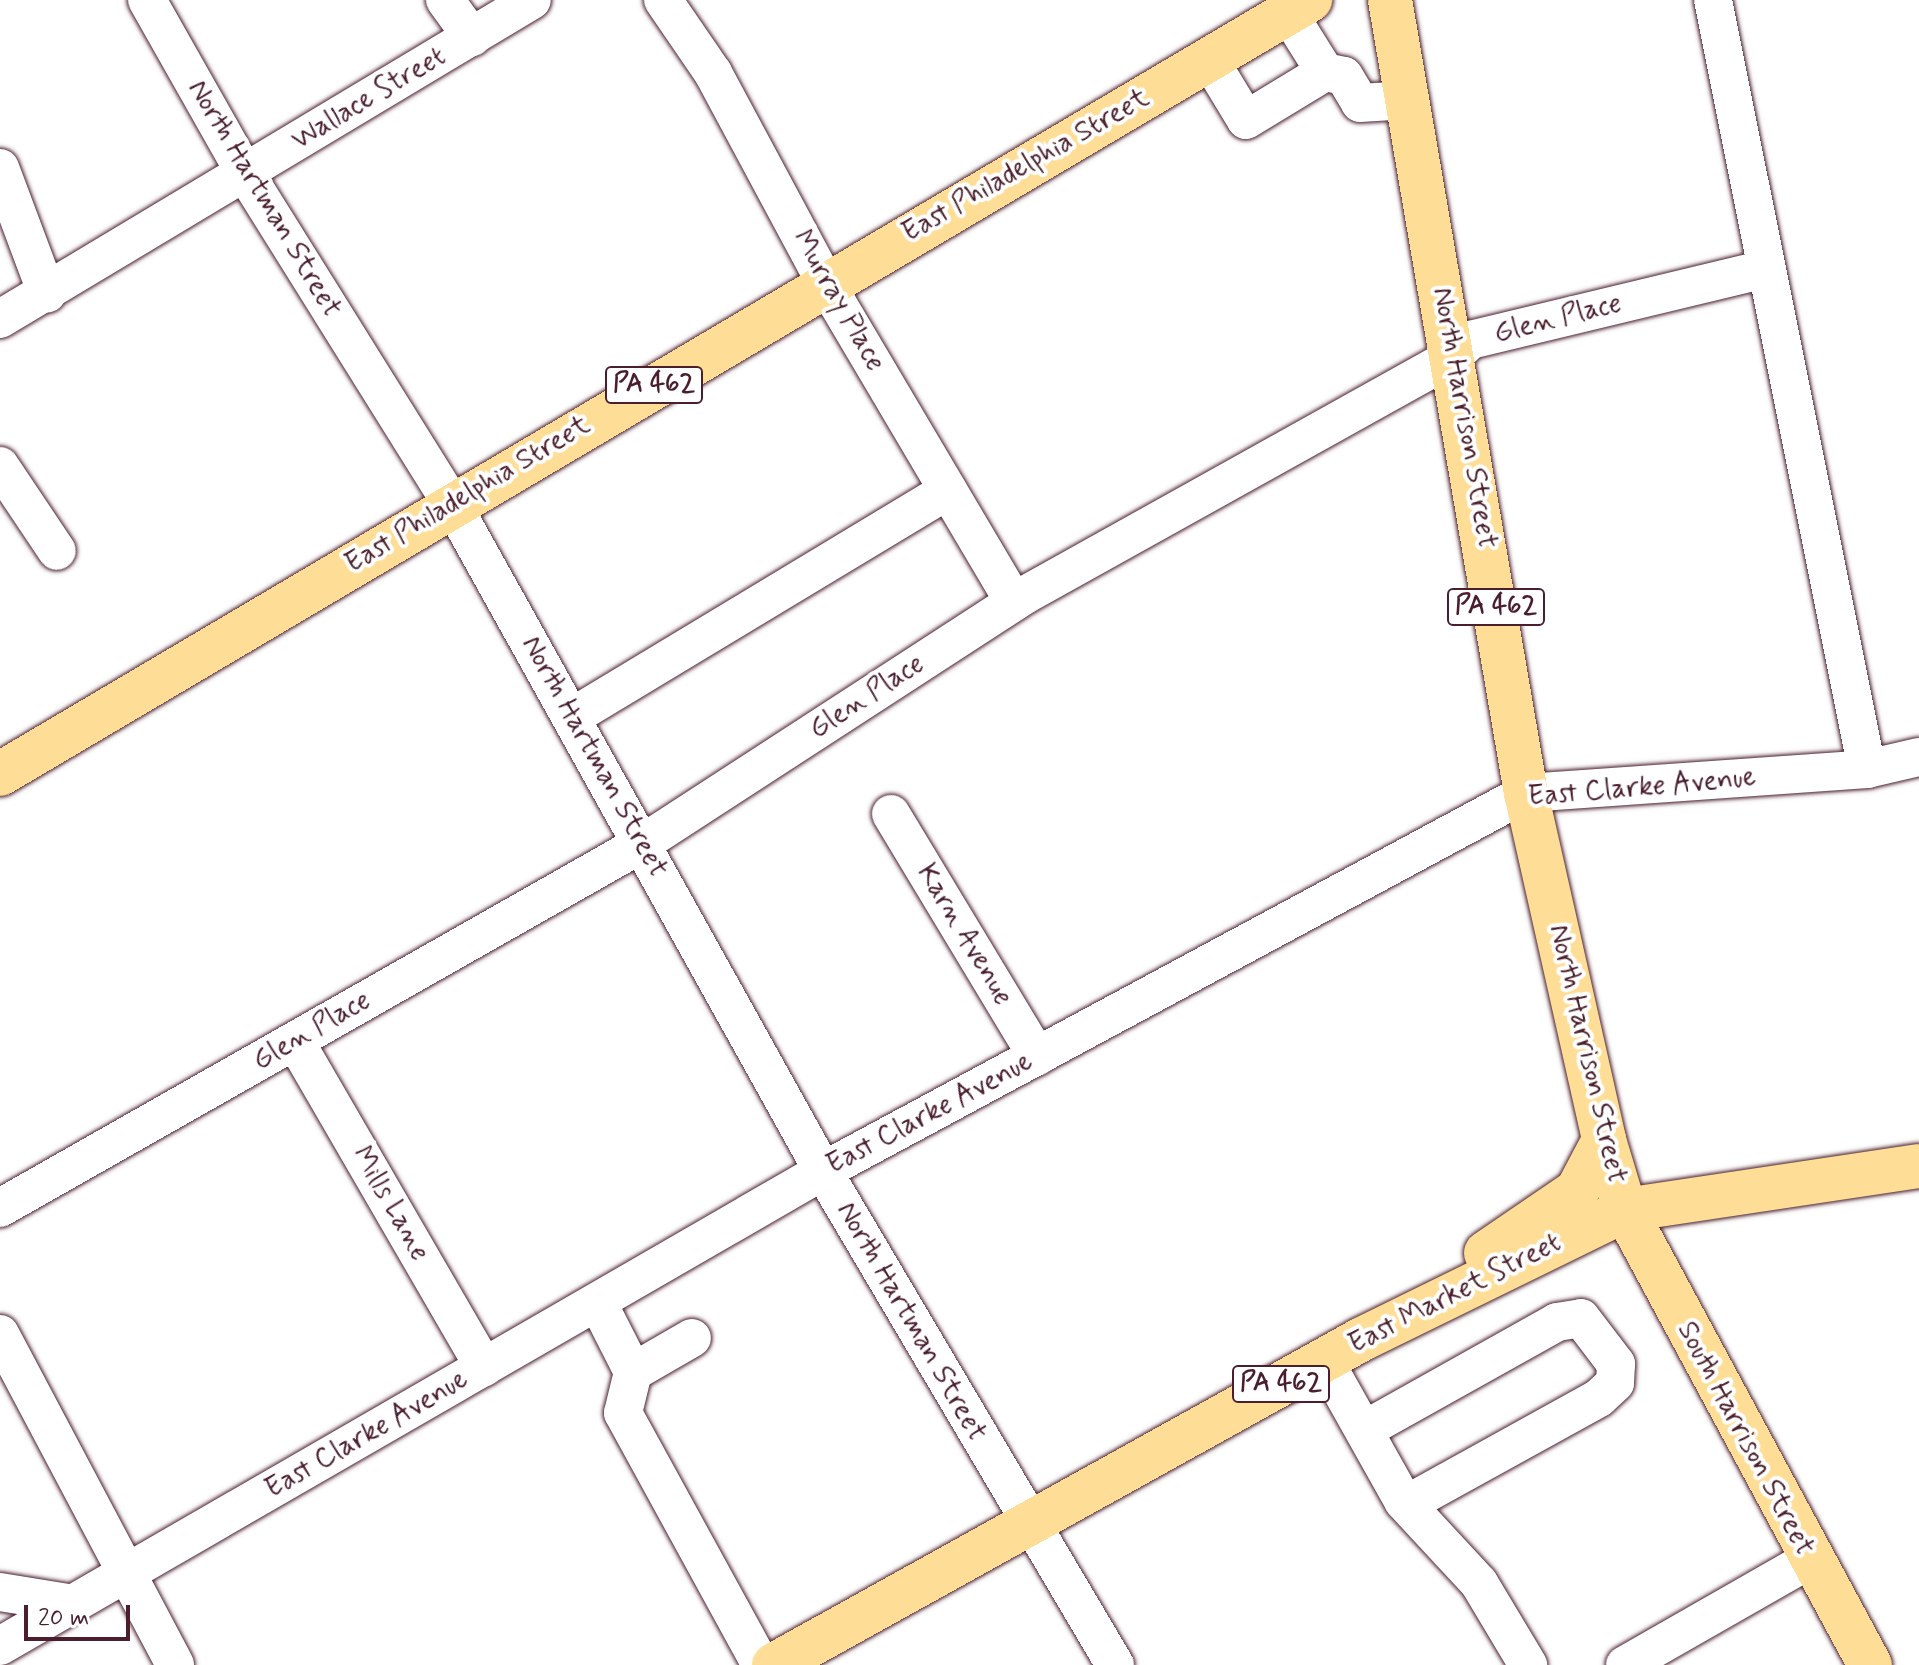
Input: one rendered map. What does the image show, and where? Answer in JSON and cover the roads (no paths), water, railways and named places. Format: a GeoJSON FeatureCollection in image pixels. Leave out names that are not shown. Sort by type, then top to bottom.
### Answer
{"type":"FeatureCollection","features":[{"type":"Feature","properties":{"kind":"main road","name":"North Harrison Street"},"geometry":{"type":"LineString","coordinates":[[1390,0],[1454,356],[1526,793],[1604,1140],[1625,1210]]}},
{"type":"Feature","properties":{"kind":"main road","name":"East Philadelphia Street"},"geometry":{"type":"LineString","coordinates":[[0,774],[1299,6]]}},
{"type":"Feature","properties":{"kind":"main road"},"geometry":{"type":"LineString","coordinates":[[1362,1339],[1577,1191],[1604,1140]]}},
{"type":"Feature","properties":{"kind":"main road","name":"East Market Street"},"geometry":{"type":"LineString","coordinates":[[774,1665],[1028,1521],[1362,1339],[1625,1210],[1919,1166]]}},
{"type":"Feature","properties":{"kind":"main road","name":"South Harrison Street"},"geometry":{"type":"LineString","coordinates":[[1625,1210],[1809,1560],[1870,1665]]}},
{"type":"Feature","properties":{"kind":"street","name":"North Hartman Street"},"geometry":{"type":"LineString","coordinates":[[147,0],[245,173],[452,504],[823,1171],[1115,1665]]}},
{"type":"Feature","properties":{"kind":"street"},"geometry":{"type":"LineString","coordinates":[[445,0],[472,37]]}},
{"type":"Feature","properties":{"kind":"street","name":"Wallace Street"},"geometry":{"type":"LineString","coordinates":[[0,319],[47,294],[532,0]]}},
{"type":"Feature","properties":{"kind":"street","name":"Murray Place"},"geometry":{"type":"LineString","coordinates":[[663,0],[713,73],[826,284],[1014,602]]}},
{"type":"Feature","properties":{"kind":"street"},"geometry":{"type":"LineString","coordinates":[[1713,0],[1867,769]]}},
{"type":"Feature","properties":{"kind":"street"},"geometry":{"type":"LineString","coordinates":[[1299,6],[1325,72]]}},
{"type":"Feature","properties":{"kind":"street"},"geometry":{"type":"LineString","coordinates":[[1209,59],[1246,120],[1325,72],[1344,76],[1360,103],[1408,100]]}},
{"type":"Feature","properties":{"kind":"street"},"geometry":{"type":"LineString","coordinates":[[0,168],[47,294]]}},
{"type":"Feature","properties":{"kind":"street","name":"Glen Place"},"geometry":{"type":"LineString","coordinates":[[0,1208],[643,843],[1014,602],[1454,356],[1470,340],[1766,269]]}},
{"type":"Feature","properties":{"kind":"street"},"geometry":{"type":"LineString","coordinates":[[0,466],[57,551]]}},
{"type":"Feature","properties":{"kind":"street"},"geometry":{"type":"LineString","coordinates":[[572,717],[948,490]]}},
{"type":"Feature","properties":{"kind":"street","name":"East Clarke Avenue"},"geometry":{"type":"LineString","coordinates":[[0,1646],[823,1171],[1526,793],[1867,769],[1919,757]]}},
{"type":"Feature","properties":{"kind":"street","name":"Karn Avenue"},"geometry":{"type":"LineString","coordinates":[[891,814],[1037,1056]]}},
{"type":"Feature","properties":{"kind":"street","name":"Mills Lane"},"geometry":{"type":"LineString","coordinates":[[295,1041],[484,1367]]}},
{"type":"Feature","properties":{"kind":"street"},"geometry":{"type":"LineString","coordinates":[[598,1303],[633,1372],[623,1413],[761,1665]]}},
{"type":"Feature","properties":{"kind":"street"},"geometry":{"type":"LineString","coordinates":[[1364,1430],[1557,1322],[1581,1318],[1616,1364],[1615,1383],[1599,1398],[1407,1504]]}},
{"type":"Feature","properties":{"kind":"street"},"geometry":{"type":"LineString","coordinates":[[0,1334],[175,1665]]}},
{"type":"Feature","properties":{"kind":"street"},"geometry":{"type":"LineString","coordinates":[[633,1372],[692,1338]]}},
{"type":"Feature","properties":{"kind":"street"},"geometry":{"type":"LineString","coordinates":[[1324,1360],[1407,1504],[1479,1583],[1528,1665]]}},
{"type":"Feature","properties":{"kind":"street"},"geometry":{"type":"LineString","coordinates":[[1625,1665],[1809,1560]]}},
{"type":"Feature","properties":{"kind":"street"},"geometry":{"type":"LineString","coordinates":[[0,1592],[74,1604]]}}]}
